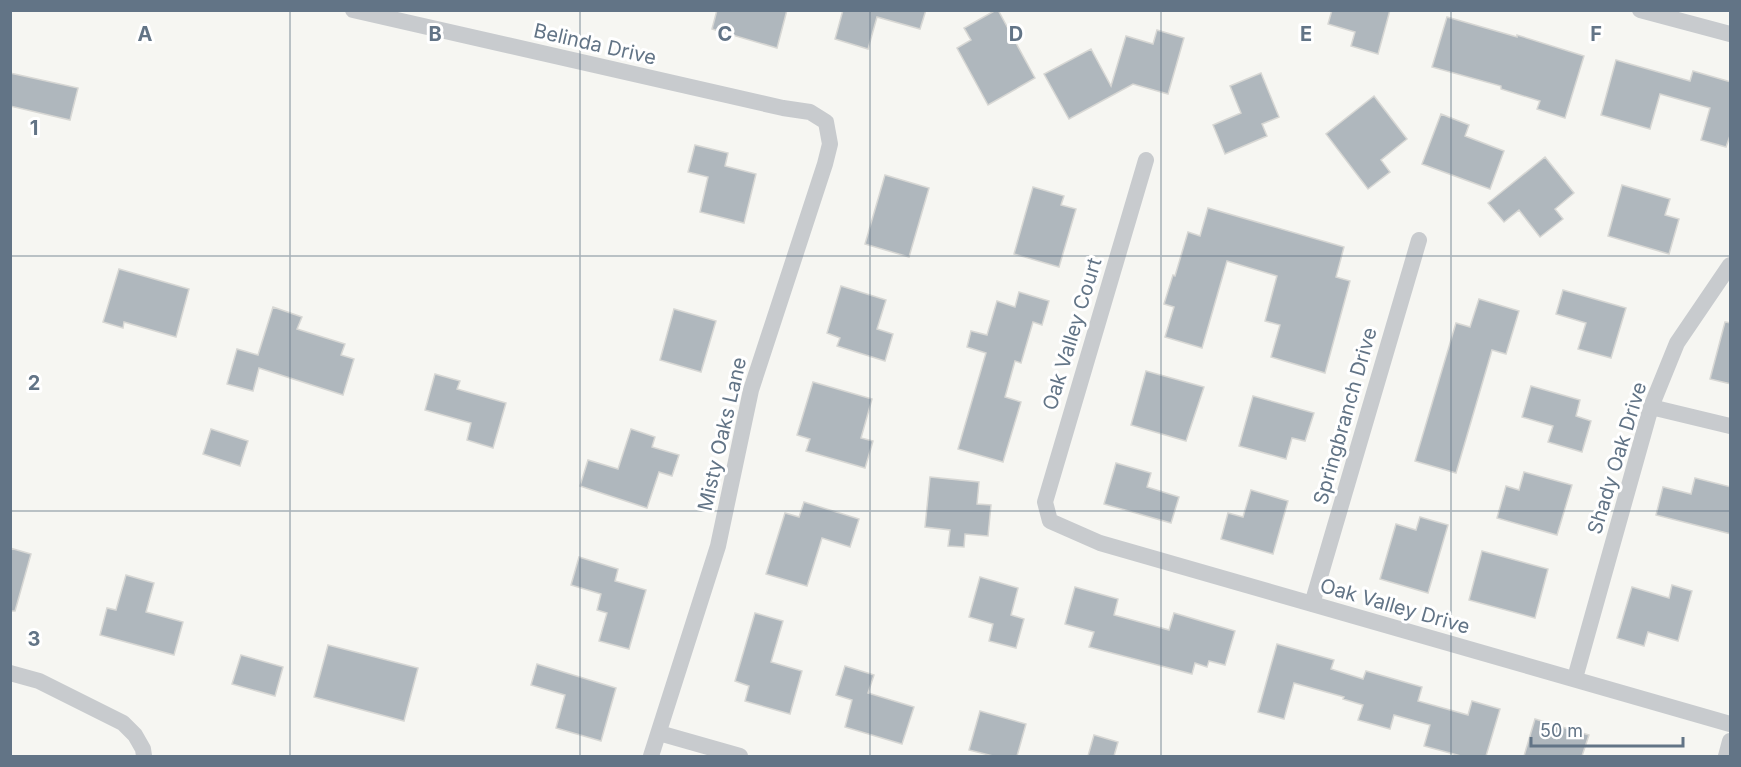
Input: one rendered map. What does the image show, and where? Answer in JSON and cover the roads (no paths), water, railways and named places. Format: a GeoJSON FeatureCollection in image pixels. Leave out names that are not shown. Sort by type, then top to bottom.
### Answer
{"type":"FeatureCollection","features":[{"type":"Feature","properties":{"kind":"street","name":"Belinda Drive"},"geometry":{"type":"LineString","coordinates":[[353,10],[783,108],[810,112],[826,122]]}},
{"type":"Feature","properties":{"kind":"street"},"geometry":{"type":"LineString","coordinates":[[1640,10],[1731,34]]}},
{"type":"Feature","properties":{"kind":"street","name":"Misty Oaks Lane"},"geometry":{"type":"LineString","coordinates":[[651,756],[718,546],[751,390],[825,164],[830,144],[826,122]]}},
{"type":"Feature","properties":{"kind":"street","name":"Oak Valley Court"},"geometry":{"type":"LineString","coordinates":[[1050,521],[1045,502],[1146,160]]}},
{"type":"Feature","properties":{"kind":"street","name":"Springbranch Drive"},"geometry":{"type":"LineString","coordinates":[[1312,604],[1419,240]]}},
{"type":"Feature","properties":{"kind":"street","name":"Shady Oak Drive"},"geometry":{"type":"LineString","coordinates":[[1575,678],[1651,407],[1677,343],[1731,264]]}},
{"type":"Feature","properties":{"kind":"street"},"geometry":{"type":"LineString","coordinates":[[1651,407],[1731,426]]}},
{"type":"Feature","properties":{"kind":"street","name":"Oak Valley Drive"},"geometry":{"type":"LineString","coordinates":[[1050,521],[1100,543],[1731,724]]}},
{"type":"Feature","properties":{"kind":"street"},"geometry":{"type":"LineString","coordinates":[[10,673],[39,681],[123,723],[135,735],[143,749],[144,756]]}},
{"type":"Feature","properties":{"kind":"street"},"geometry":{"type":"LineString","coordinates":[[659,733],[740,756]]}},
{"type":"Feature","properties":{"kind":"street"},"geometry":{"type":"LineString","coordinates":[[1726,756],[1731,741]]}}]}
